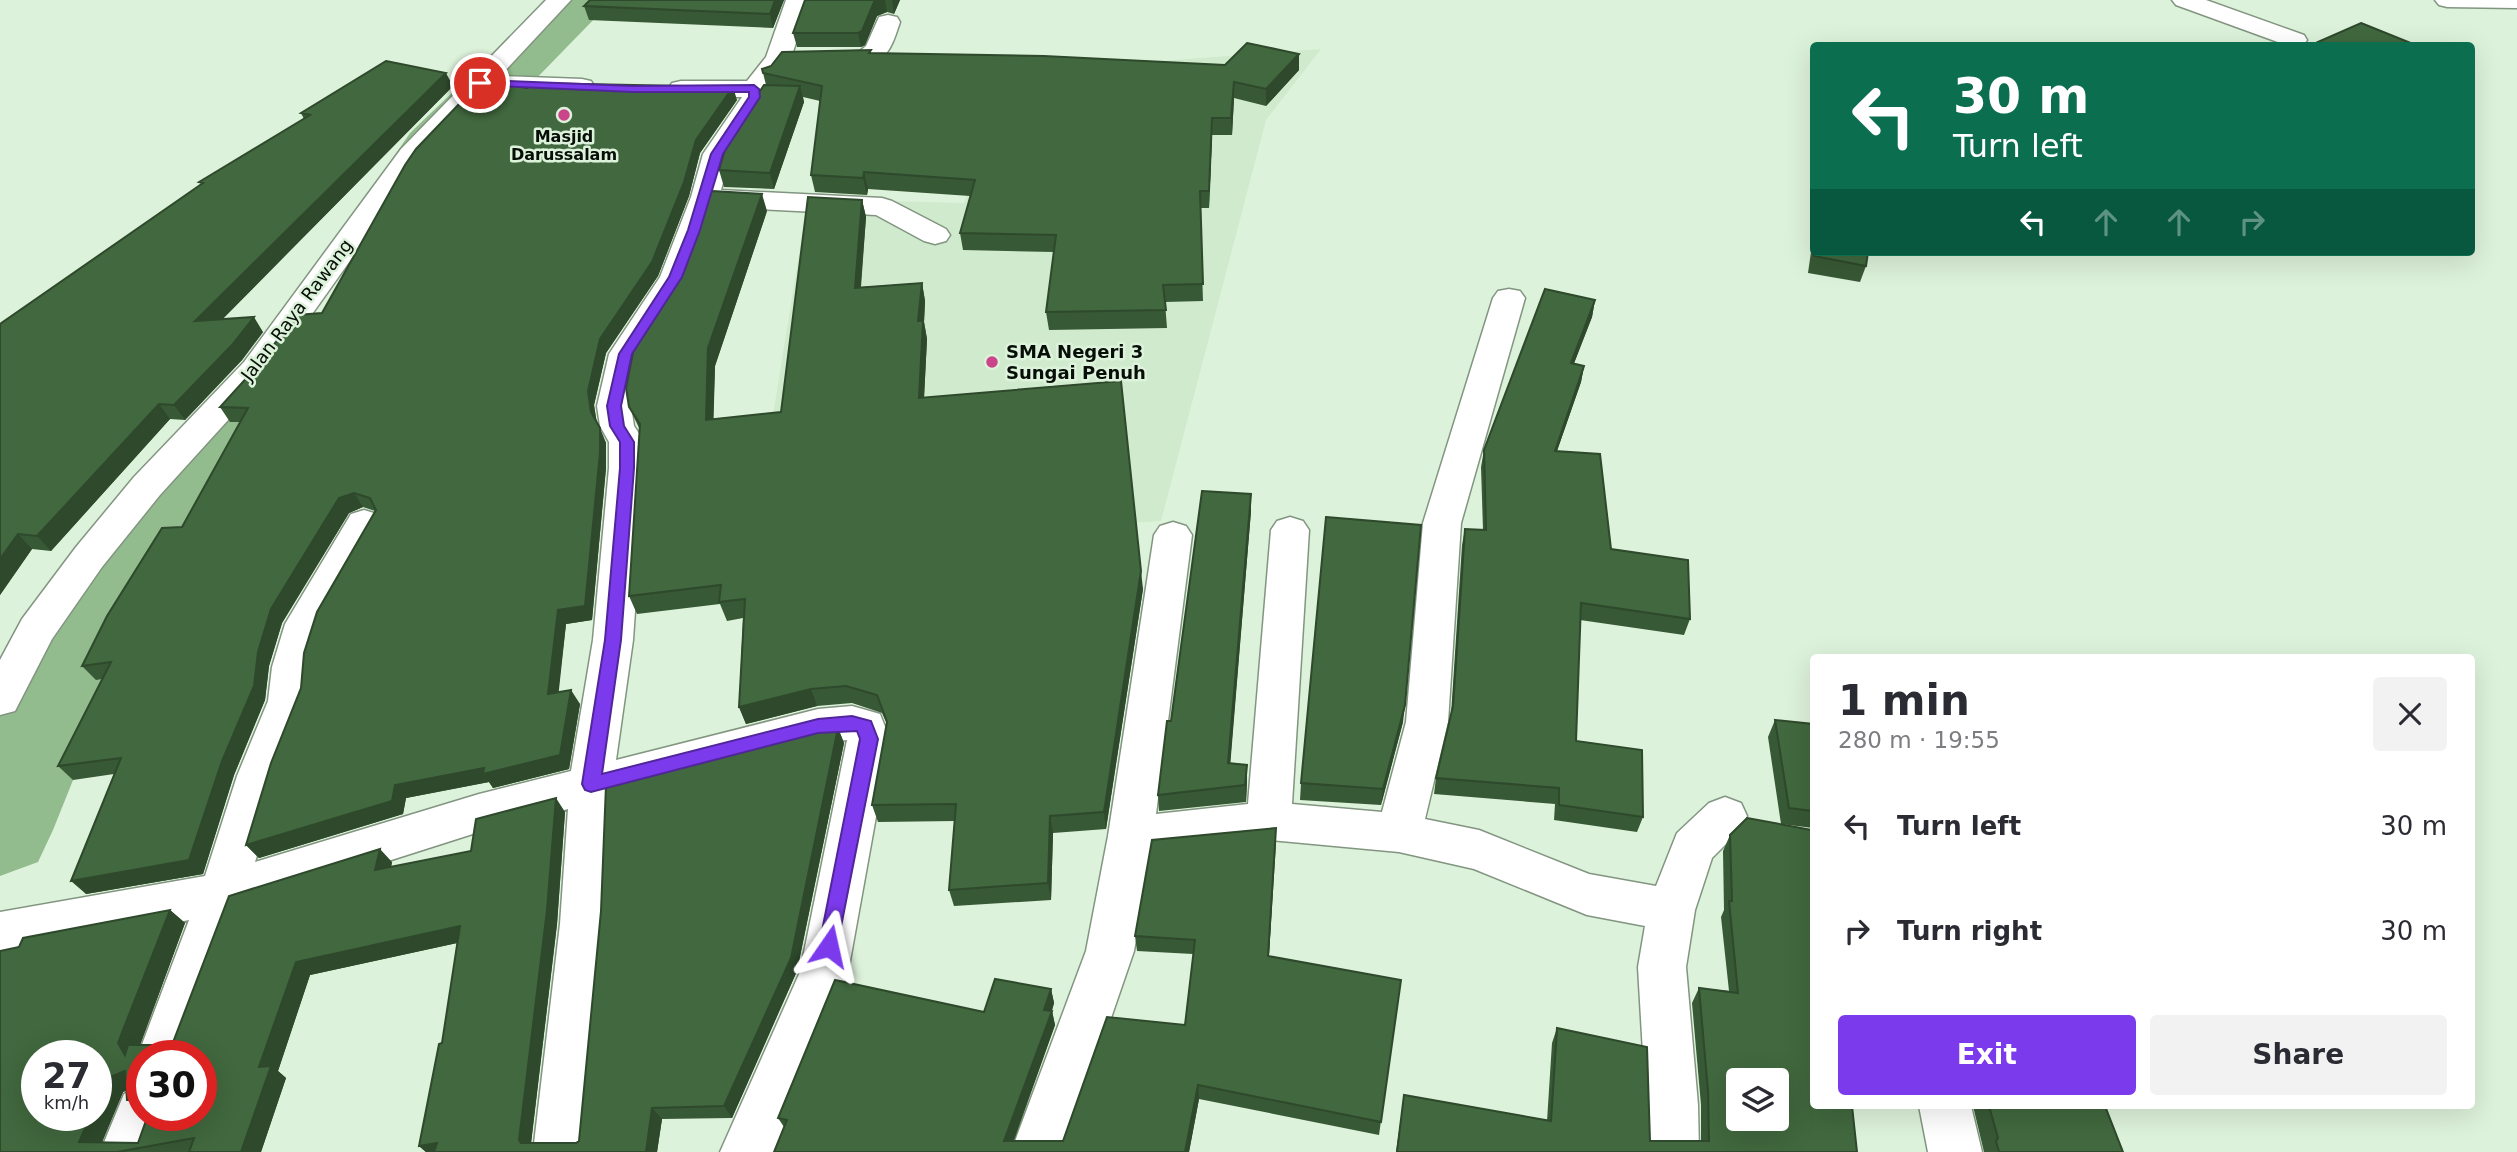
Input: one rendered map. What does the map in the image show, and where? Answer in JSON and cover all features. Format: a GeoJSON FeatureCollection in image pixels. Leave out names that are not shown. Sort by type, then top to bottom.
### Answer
{"type":"FeatureCollection","features":[{"type":"Feature","properties":{"kind":"street","name":"Jalan Raya Rawang"},"geometry":{"type":"LineString","coordinates":[[0,699],[36,630],[89,557],[147,486],[256,369],[411,155],[496,84],[559,0]]}},
{"type":"Feature","properties":{"kind":"street"},"geometry":{"type":"LineString","coordinates":[[560,1152],[584,924],[591,784],[613,640],[627,468],[627,442],[617,426],[614,406],[625,354],[675,277],[705,197],[717,154],[755,97],[754,89],[778,58],[799,0]]}},
{"type":"Feature","properties":{"kind":"street"},"geometry":{"type":"LineString","coordinates":[[2185,0],[2295,40]]}},
{"type":"Feature","properties":{"kind":"street"},"geometry":{"type":"LineString","coordinates":[[2447,0],[2517,1]]}},
{"type":"Feature","properties":{"kind":"street"},"geometry":{"type":"LineString","coordinates":[[778,58],[867,58],[878,51],[888,22]]}},
{"type":"Feature","properties":{"kind":"street"},"geometry":{"type":"LineString","coordinates":[[496,84],[607,88]]}},
{"type":"Feature","properties":{"kind":"street"},"geometry":{"type":"LineString","coordinates":[[659,89],[754,89]]}},
{"type":"Feature","properties":{"kind":"street"},"geometry":{"type":"LineString","coordinates":[[705,197],[882,208],[935,235]]}},
{"type":"Feature","properties":{"kind":"street"},"geometry":{"type":"LineString","coordinates":[[1399,833],[1427,722],[1443,523],[1509,298]]}},
{"type":"Feature","properties":{"kind":"street"},"geometry":{"type":"LineString","coordinates":[[169,1040],[223,893],[259,776],[289,701],[292,667],[305,624],[364,523]]}},
{"type":"Feature","properties":{"kind":"street"},"geometry":{"type":"LineString","coordinates":[[1269,821],[1290,530]]}},
{"type":"Feature","properties":{"kind":"street"},"geometry":{"type":"LineString","coordinates":[[1038,1152],[1110,951],[1131,836],[1173,535]]}},
{"type":"Feature","properties":{"kind":"street"},"geometry":{"type":"LineString","coordinates":[[0,934],[223,893],[479,813],[818,726],[852,723],[864,726],[869,739],[824,972],[768,1109],[747,1152]]}},
{"type":"Feature","properties":{"kind":"street"},"geometry":{"type":"LineString","coordinates":[[1672,1152],[1672,1105],[1662,967],[1671,910],[1693,847],[1725,816]]}},
{"type":"Feature","properties":{"kind":"street"},"geometry":{"type":"LineString","coordinates":[[1131,836],[1269,821],[1399,833],[1479,850],[1587,894],[1671,910]]}},
{"type":"Feature","properties":{"kind":"street"},"geometry":{"type":"LineString","coordinates":[[1946,1109],[1955,1152]]}},
{"type":"Feature","properties":{"kind":"street"},"geometry":{"type":"LineString","coordinates":[[127,1152],[135,1131]]}},
{"type":"Feature","properties":{"kind":"shaded area","name":"SMA Negeri 3 Sungai Penuh"},"geometry":{"type":"Polygon","coordinates":[[[1321,49],[1266,120],[1161,521],[752,545],[808,199],[964,203],[1012,72],[1321,49]]]}},
{"type":"Feature","properties":{"kind":"building"},"geometry":{"type":"Polygon","coordinates":[[[590,0],[775,0],[770,14],[584,6],[590,0]]]}},
{"type":"Feature","properties":{"kind":"building"},"geometry":{"type":"Polygon","coordinates":[[[805,0],[880,0],[874,2],[862,31],[858,33],[793,33],[805,0]]]}},
{"type":"Feature","properties":{"kind":"building"},"geometry":{"type":"Polygon","coordinates":[[[2361,23],[2408,42],[2318,42],[2361,23]]]}},
{"type":"Feature","properties":{"kind":"building"},"geometry":{"type":"Polygon","coordinates":[[[1247,43],[1299,54],[1266,89],[1234,82],[1231,118],[1212,118],[1209,191],[1200,191],[1203,284],[1163,285],[1166,310],[1046,312],[1056,235],[960,233],[975,180],[864,172],[863,178],[811,175],[822,86],[763,73],[762,69],[771,66],[782,52],[871,50],[869,53],[1044,56],[1225,65],[1247,43]]]}},
{"type":"Feature","properties":{"kind":"building"},"geometry":{"type":"Polygon","coordinates":[[[386,61],[446,73],[195,321],[254,317],[232,345],[174,405],[159,404],[37,536],[18,534],[0,559],[0,324],[203,183],[199,182],[310,115],[301,113],[386,61]]]}},
{"type":"Feature","properties":{"kind":"building"},"geometry":{"type":"Polygon","coordinates":[[[481,81],[527,88],[532,83],[733,87],[696,140],[684,182],[652,262],[600,339],[588,391],[591,412],[600,428],[600,453],[585,606],[558,610],[548,694],[571,690],[560,755],[483,774],[484,768],[395,785],[392,801],[246,845],[271,763],[301,688],[304,653],[317,612],[376,510],[370,498],[354,493],[339,498],[271,609],[258,652],[254,686],[222,761],[189,860],[71,881],[121,758],[58,766],[111,662],[82,666],[107,616],[162,528],[182,527],[248,408],[220,407],[260,363],[296,315],[322,313],[405,165],[416,149],[481,81]]]}},
{"type":"Feature","properties":{"kind":"building"},"geometry":{"type":"Polygon","coordinates":[[[764,85],[800,86],[770,173],[719,170],[728,139],[764,85]]]}},
{"type":"Feature","properties":{"kind":"building"},"geometry":{"type":"Polygon","coordinates":[[[712,191],[762,194],[708,348],[706,420],[781,412],[808,197],[862,200],[855,288],[922,283],[918,321],[923,321],[919,398],[1121,381],[1141,571],[1104,812],[1050,816],[1048,883],[949,890],[956,804],[872,805],[887,722],[877,695],[846,686],[811,689],[739,707],[745,599],[719,602],[721,585],[629,596],[640,424],[629,407],[626,388],[636,337],[686,261],[712,191]]]}},
{"type":"Feature","properties":{"kind":"building"},"geometry":{"type":"Polygon","coordinates":[[[1814,256],[1867,256],[1866,266],[1814,256]]]}},
{"type":"Feature","properties":{"kind":"building"},"geometry":{"type":"Polygon","coordinates":[[[1545,289],[1595,300],[1571,363],[1584,366],[1555,451],[1600,454],[1611,549],[1688,560],[1690,619],[1581,603],[1576,741],[1642,750],[1643,817],[1559,805],[1559,788],[1436,778],[1453,706],[1465,529],[1486,530],[1484,450],[1545,289]]]}},
{"type":"Feature","properties":{"kind":"building"},"geometry":{"type":"Polygon","coordinates":[[[1202,491],[1251,494],[1228,763],[1247,765],[1245,785],[1158,795],[1167,721],[1171,721],[1202,491]]]}},
{"type":"Feature","properties":{"kind":"building"},"geometry":{"type":"Polygon","coordinates":[[[1326,517],[1421,525],[1405,705],[1383,789],[1301,783],[1326,517]]]}},
{"type":"Feature","properties":{"kind":"building"},"geometry":{"type":"Polygon","coordinates":[[[1775,720],[1810,724],[1810,811],[1789,808],[1775,720]]]}},
{"type":"Feature","properties":{"kind":"building"},"geometry":{"type":"Polygon","coordinates":[[[838,728],[791,958],[724,1106],[652,1108],[646,1152],[434,1152],[437,1143],[419,1146],[439,1044],[442,1043],[460,926],[296,962],[259,1067],[271,1066],[241,1152],[189,1152],[194,1138],[117,1152],[0,1152],[0,951],[19,947],[23,938],[170,910],[118,1043],[125,1055],[126,1052],[126,1086],[125,1071],[112,1076],[112,1040],[21,1040],[21,1131],[84,1131],[79,1142],[138,1143],[142,1131],[217,1131],[217,1040],[174,1040],[229,896],[380,849],[375,870],[471,851],[476,819],[556,798],[547,910],[519,1140],[521,1143],[576,1143],[579,1141],[601,911],[606,785],[813,731],[838,728]]]}},
{"type":"Feature","properties":{"kind":"building"},"geometry":{"type":"Polygon","coordinates":[[[1747,818],[1810,830],[1810,1109],[1852,1109],[1857,1152],[1397,1152],[1404,1095],[1551,1121],[1557,1028],[1647,1047],[1650,1141],[1709,1141],[1708,1091],[1699,988],[1738,993],[1729,901],[1732,901],[1730,835],[1747,818]]]}},
{"type":"Feature","properties":{"kind":"building"},"geometry":{"type":"Polygon","coordinates":[[[1276,828],[1268,956],[1401,980],[1381,1122],[1198,1085],[1185,1152],[774,1152],[787,1120],[778,1118],[835,980],[984,1012],[995,979],[1051,989],[1044,1010],[1052,1011],[1004,1141],[1063,1141],[1107,1017],[1185,1025],[1195,940],[1135,936],[1152,840],[1276,828]]]}},
{"type":"Feature","properties":{"kind":"building"},"geometry":{"type":"Polygon","coordinates":[[[1990,1109],[2106,1109],[2123,1152],[1999,1152],[1996,1141],[1998,1138],[1990,1109]]]}},
{"type":"Feature","properties":{"kind":"waterway"},"geometry":{"type":"LineString","coordinates":[[419,168],[433,147],[581,0]]}},
{"type":"Feature","properties":{"kind":"waterway"},"geometry":{"type":"LineString","coordinates":[[0,830],[69,669],[290,364]]}},
{"type":"Feature","properties":{"kind":"place","name":"Masjid Darussalam"},"geometry":{"type":"Point","coordinates":[564,115]}},
{"type":"Feature","properties":{"kind":"place","name":"SMA Negeri 3 Sungai Penuh"},"geometry":{"type":"Point","coordinates":[992,362]}},
{"type":"Feature","properties":{"kind":"route"},"geometry":{"type":"LineString","coordinates":[[480,83],[633,89],[754,89],[755,97],[717,154],[694,230],[675,277],[625,354],[614,406],[617,426],[627,442],[627,468],[613,640],[591,784],[818,726],[852,723],[864,726],[869,739],[829,946]]}}]}
